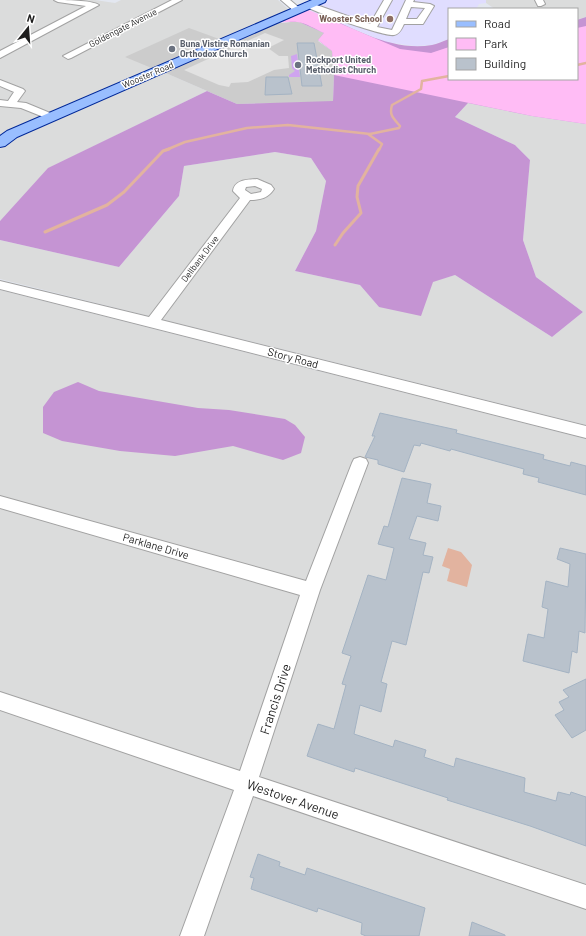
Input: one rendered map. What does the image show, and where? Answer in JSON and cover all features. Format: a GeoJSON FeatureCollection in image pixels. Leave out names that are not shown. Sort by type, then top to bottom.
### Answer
{"type":"FeatureCollection","features":[{"type":"Feature","properties":{"kind":"main road","name":"Wooster Road"},"geometry":{"type":"LineString","coordinates":[[0,143],[12,134],[321,0]]}},
{"type":"Feature","properties":{"kind":"street"},"geometry":{"type":"LineString","coordinates":[[0,55],[95,5],[58,0]]}},
{"type":"Feature","properties":{"kind":"street","name":"Goldengate Avenue"},"geometry":{"type":"LineString","coordinates":[[68,56],[178,0]]}},
{"type":"Feature","properties":{"kind":"street"},"geometry":{"type":"LineString","coordinates":[[285,0],[372,28],[393,32],[396,31],[410,2],[430,6],[420,22],[401,21]]}},
{"type":"Feature","properties":{"kind":"street"},"geometry":{"type":"LineString","coordinates":[[372,28],[388,0]]}},
{"type":"Feature","properties":{"kind":"street"},"geometry":{"type":"LineString","coordinates":[[0,83],[20,91],[11,103]]}},
{"type":"Feature","properties":{"kind":"street"},"geometry":{"type":"LineString","coordinates":[[0,103],[23,105],[51,117]]}},
{"type":"Feature","properties":{"kind":"street","name":"Dellbank Drive"},"geometry":{"type":"LineString","coordinates":[[153,321],[247,197]]}},
{"type":"Feature","properties":{"kind":"street","name":"Story Road"},"geometry":{"type":"LineString","coordinates":[[0,285],[153,321],[362,376],[586,432]]}},
{"type":"Feature","properties":{"kind":"street","name":"Francis Drive"},"geometry":{"type":"LineString","coordinates":[[192,936],[247,783],[312,590],[360,463]]}},
{"type":"Feature","properties":{"kind":"street","name":"Parklane Drive"},"geometry":{"type":"LineString","coordinates":[[0,502],[312,590]]}},
{"type":"Feature","properties":{"kind":"street","name":"Westover Avenue"},"geometry":{"type":"LineString","coordinates":[[0,701],[586,897]]}},
{"type":"Feature","properties":{"kind":"shaded area"},"geometry":{"type":"Polygon","coordinates":[[[0,0],[95,0],[115,3],[121,0],[278,0],[289,10],[0,138],[0,0]]]}},
{"type":"Feature","properties":{"kind":"shaded area","name":"Wooster School"},"geometry":{"type":"Polygon","coordinates":[[[324,0],[486,0],[486,3],[479,4],[477,8],[448,8],[448,39],[432,45],[415,46],[385,42],[304,8],[324,0]]]}},
{"type":"Feature","properties":{"kind":"shaded area"},"geometry":{"type":"Polygon","coordinates":[[[486,0],[586,0],[586,17],[578,20],[578,8],[494,8],[486,3],[486,0]]]}},
{"type":"Feature","properties":{"kind":"shaded area"},"geometry":{"type":"Polygon","coordinates":[[[321,14],[375,38],[403,45],[432,45],[448,39],[448,80],[578,80],[578,20],[586,17],[586,124],[532,116],[468,103],[455,117],[515,145],[530,160],[523,240],[536,277],[583,312],[552,337],[455,275],[433,282],[421,316],[379,307],[360,285],[295,271],[316,231],[326,181],[311,158],[275,152],[184,166],[179,196],[119,267],[0,240],[0,221],[48,168],[207,91],[237,104],[333,101],[334,75],[332,51],[318,40],[324,33],[299,22],[286,22],[321,14]]]}},
{"type":"Feature","properties":{"kind":"shaded area"},"geometry":{"type":"Polygon","coordinates":[[[275,21],[282,23],[299,22],[324,33],[318,41],[332,51],[334,75],[333,102],[237,104],[161,71],[275,21]]]}},
{"type":"Feature","properties":{"kind":"shaded area"},"geometry":{"type":"Polygon","coordinates":[[[189,28],[222,40],[154,69],[125,57],[189,28]]]}},
{"type":"Feature","properties":{"kind":"shaded area"},"geometry":{"type":"Polygon","coordinates":[[[265,33],[284,40],[268,48],[279,56],[288,56],[289,68],[274,70],[248,82],[231,83],[229,87],[219,85],[184,70],[265,33]]]}},
{"type":"Feature","properties":{"kind":"shaded area"},"geometry":{"type":"Polygon","coordinates":[[[297,54],[300,77],[289,77],[289,75],[295,71],[292,68],[291,56],[297,54]]]}},
{"type":"Feature","properties":{"kind":"shaded area"},"geometry":{"type":"Polygon","coordinates":[[[161,71],[207,91],[49,168],[0,221],[0,149],[18,135],[161,71]]]}},
{"type":"Feature","properties":{"kind":"shaded area"},"geometry":{"type":"Polygon","coordinates":[[[468,103],[532,116],[586,124],[586,425],[0,279],[0,240],[119,267],[179,196],[184,166],[275,152],[311,158],[326,181],[316,231],[295,271],[360,285],[379,307],[433,281],[455,275],[552,337],[583,312],[536,277],[523,240],[530,160],[515,145],[455,117],[468,103]]]}},
{"type":"Feature","properties":{"kind":"shaded area"},"geometry":{"type":"Polygon","coordinates":[[[0,290],[586,439],[586,936],[0,936],[0,290]]]}},
{"type":"Feature","properties":{"kind":"shaded area"},"geometry":{"type":"Polygon","coordinates":[[[78,382],[99,391],[198,408],[229,410],[285,419],[295,425],[305,437],[301,453],[283,460],[233,446],[175,456],[120,451],[62,441],[43,433],[43,407],[54,392],[78,382]]]}},
{"type":"Feature","properties":{"kind":"shaded area"},"geometry":{"type":"Polygon","coordinates":[[[448,548],[461,552],[472,565],[467,587],[447,581],[450,569],[442,566],[448,548]]]}},
{"type":"Feature","properties":{"kind":"green space"},"geometry":{"type":"Polygon","coordinates":[[[304,8],[400,49],[431,53],[448,47],[448,80],[578,80],[578,28],[586,26],[586,124],[532,116],[334,75],[332,51],[318,40],[324,33],[300,23],[275,21],[304,8]]]}},
{"type":"Feature","properties":{"kind":"building"},"geometry":{"type":"Polygon","coordinates":[[[297,43],[314,43],[322,86],[302,86],[297,43]]]}},
{"type":"Feature","properties":{"kind":"building"},"geometry":{"type":"Polygon","coordinates":[[[266,77],[288,77],[292,94],[265,95],[266,77]]]}},
{"type":"Feature","properties":{"kind":"building"},"geometry":{"type":"Polygon","coordinates":[[[380,413],[457,430],[456,433],[544,455],[543,459],[570,466],[571,462],[586,466],[586,495],[538,482],[539,478],[523,474],[524,469],[451,449],[450,451],[421,443],[420,446],[414,445],[404,472],[378,464],[378,460],[365,457],[375,436],[372,436],[380,413]]]}},
{"type":"Feature","properties":{"kind":"building"},"geometry":{"type":"Polygon","coordinates":[[[402,478],[431,484],[427,503],[441,506],[438,521],[417,516],[409,539],[426,543],[423,555],[433,557],[429,573],[423,572],[406,645],[392,641],[381,682],[387,684],[381,712],[360,705],[354,734],[393,747],[395,740],[426,750],[424,757],[454,767],[456,758],[525,778],[524,792],[556,801],[558,792],[570,795],[571,792],[586,797],[586,846],[530,826],[447,800],[448,798],[355,768],[354,772],[307,756],[318,724],[334,729],[346,685],[342,684],[351,656],[342,653],[368,575],[386,580],[394,548],[378,544],[384,526],[388,527],[402,478]]]}},
{"type":"Feature","properties":{"kind":"building"},"geometry":{"type":"Polygon","coordinates":[[[560,548],[586,554],[585,633],[579,631],[577,653],[572,651],[569,673],[523,661],[528,634],[544,638],[548,609],[542,607],[546,581],[568,587],[570,564],[557,559],[560,548]]]}},
{"type":"Feature","properties":{"kind":"building"},"geometry":{"type":"Polygon","coordinates":[[[586,679],[586,730],[572,738],[555,715],[564,710],[559,702],[569,697],[563,690],[586,679]]]}},
{"type":"Feature","properties":{"kind":"building"},"geometry":{"type":"Polygon","coordinates":[[[258,854],[280,862],[279,866],[305,875],[307,868],[425,908],[419,936],[366,936],[361,934],[362,923],[318,908],[317,912],[251,889],[254,878],[250,877],[258,854]]]}},
{"type":"Feature","properties":{"kind":"building"},"geometry":{"type":"Polygon","coordinates":[[[472,922],[505,935],[505,936],[469,936],[472,922]]]}},
{"type":"Feature","properties":{"kind":"waterway"},"geometry":{"type":"LineString","coordinates":[[578,65],[586,63]]}},
{"type":"Feature","properties":{"kind":"waterway"},"geometry":{"type":"LineString","coordinates":[[166,150],[185,142],[247,128],[288,125],[370,134],[399,128],[400,126],[391,114],[392,105],[421,89],[422,81],[448,76]]}},
{"type":"Feature","properties":{"kind":"waterway"},"geometry":{"type":"LineString","coordinates":[[368,134],[382,144],[379,150]]}},
{"type":"Feature","properties":{"kind":"waterway"},"geometry":{"type":"LineString","coordinates":[[335,245],[343,233],[361,213],[357,197],[358,186],[379,149]]}},
{"type":"Feature","properties":{"kind":"waterway"},"geometry":{"type":"LineString","coordinates":[[45,232],[107,205],[124,192],[163,151],[166,150]]}},
{"type":"Feature","properties":{"kind":"place","name":"Wooster School"},"geometry":{"type":"Point","coordinates":[390,19]}},
{"type":"Feature","properties":{"kind":"place","name":"Buna Vistire Romanian Orthodox Church"},"geometry":{"type":"Point","coordinates":[172,49]}},
{"type":"Feature","properties":{"kind":"place","name":"Rockport United Methodist Church"},"geometry":{"type":"Point","coordinates":[298,65]}}]}
